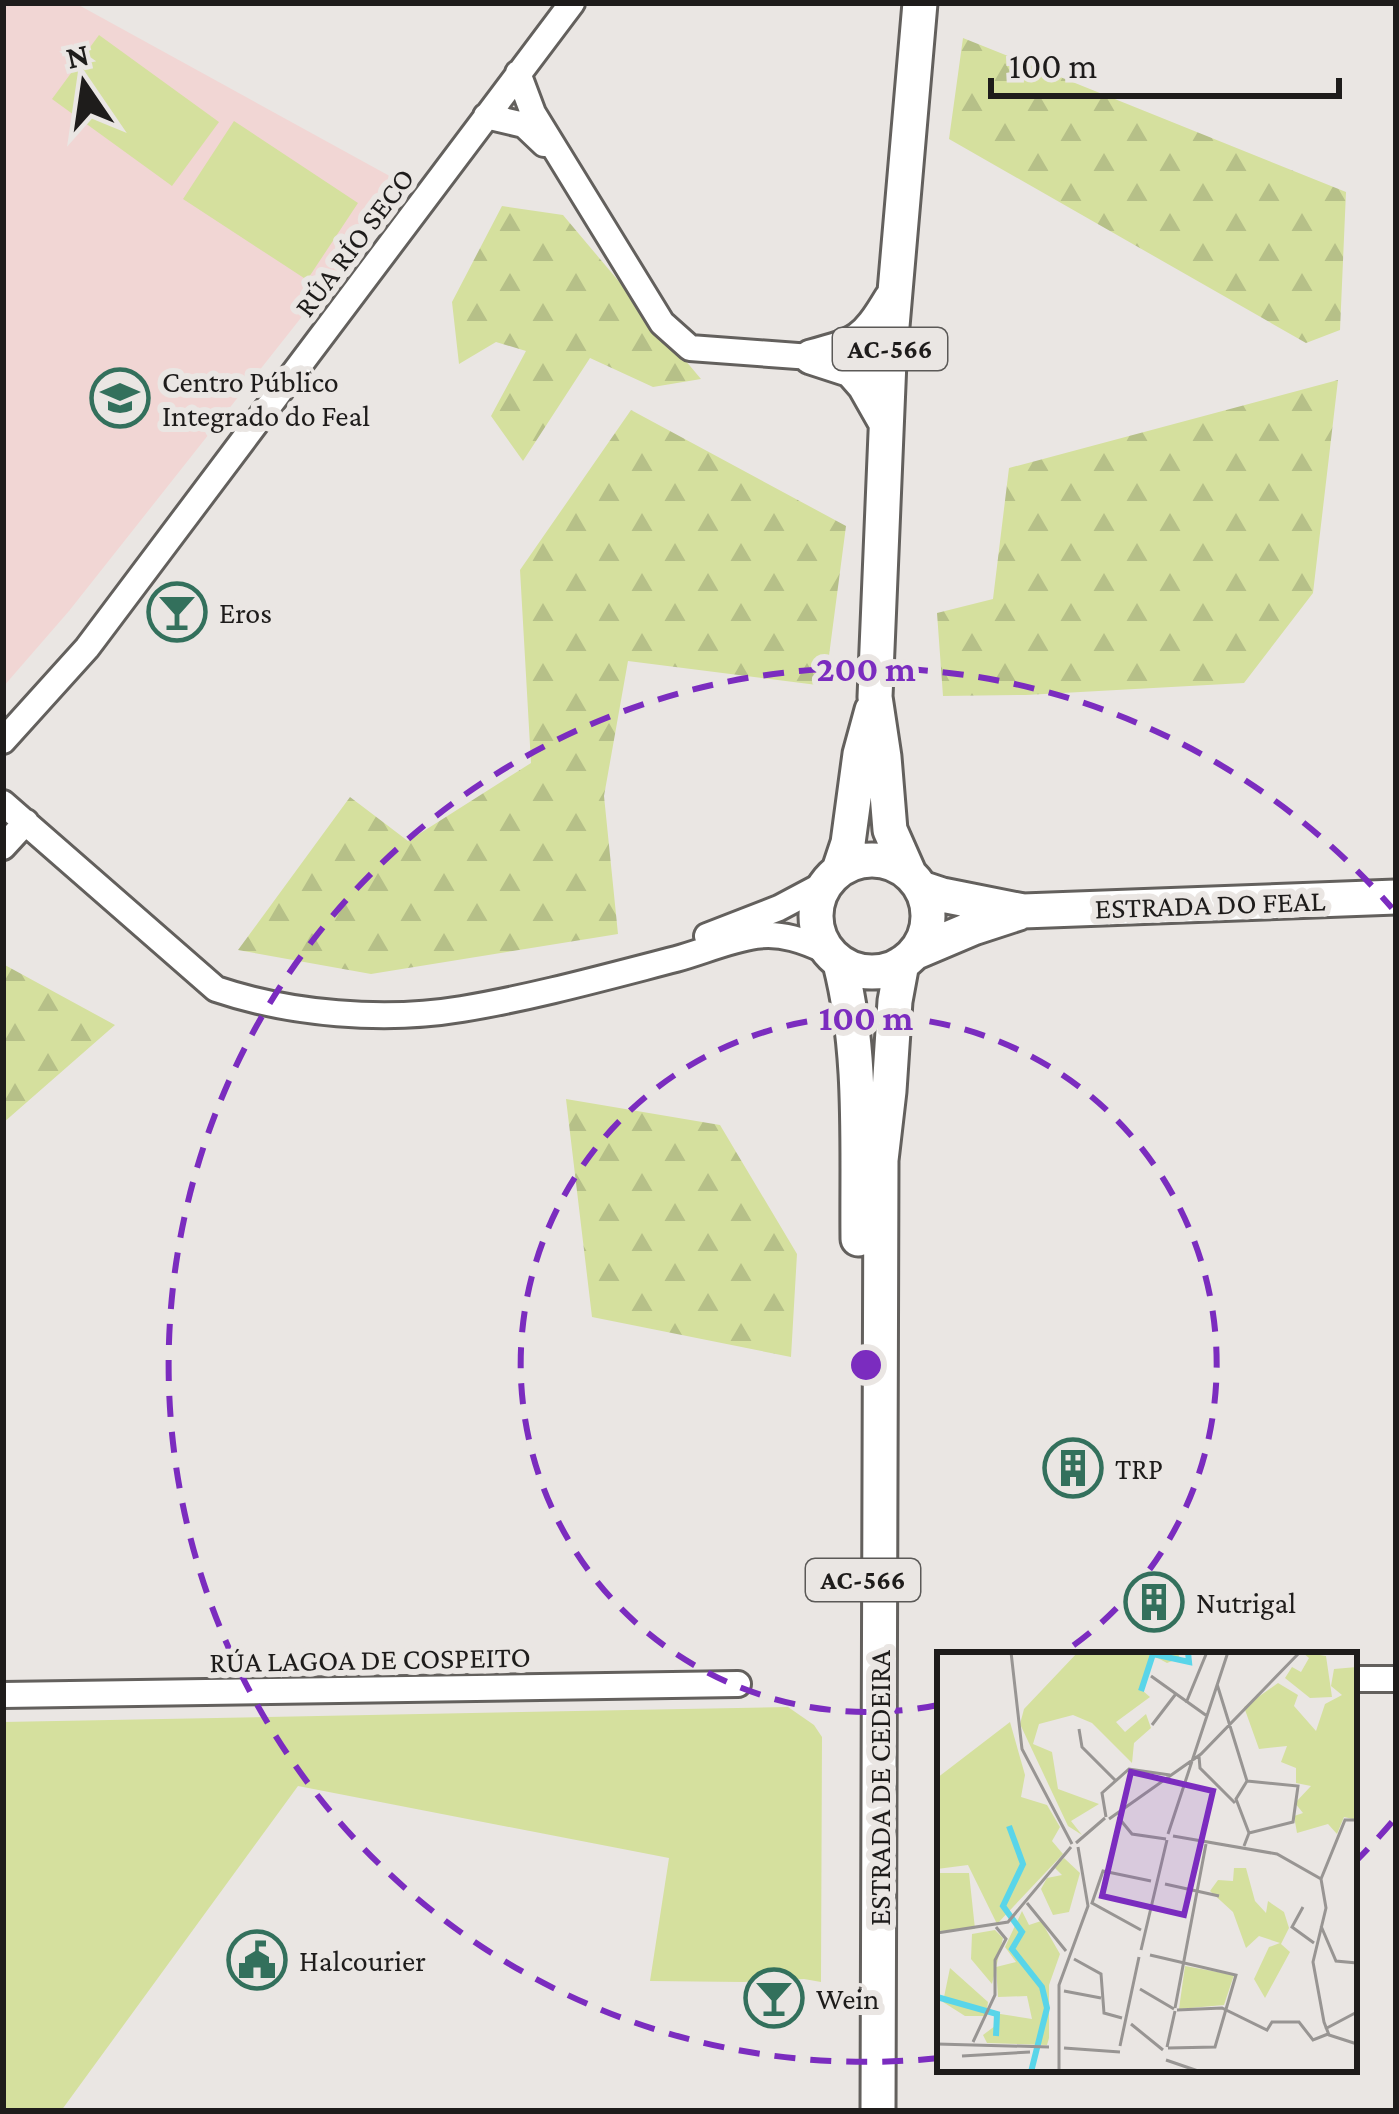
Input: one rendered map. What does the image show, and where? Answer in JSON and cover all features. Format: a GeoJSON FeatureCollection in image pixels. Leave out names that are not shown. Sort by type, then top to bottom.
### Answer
{"type":"FeatureCollection","features":[{"type":"Feature","properties":{"kind":"main road","name":"AC-566"},"geometry":{"type":"LineString","coordinates":[[915,881],[890,830],[875,697],[889,361],[920,3]]}},
{"type":"Feature","properties":{"kind":"main road"},"geometry":{"type":"LineString","coordinates":[[811,357],[855,345],[873,328],[895,292]]}},
{"type":"Feature","properties":{"kind":"main road"},"geometry":{"type":"LineString","coordinates":[[811,357],[889,361]]}},
{"type":"Feature","properties":{"kind":"main road"},"geometry":{"type":"LineString","coordinates":[[811,357],[851,370],[886,423]]}},
{"type":"Feature","properties":{"kind":"main road","name":"AC-566"},"geometry":{"type":"LineString","coordinates":[[833,876],[848,843],[860,754],[875,697]]}},
{"type":"Feature","properties":{"kind":"main road"},"geometry":{"type":"LineString","coordinates":[[874,860],[892,863],[915,881],[928,906],[928,926],[922,944],[908,958],[893,969],[874,973],[856,971],[833,957],[818,934],[815,916],[818,899],[833,876],[856,862],[874,860]]}},
{"type":"Feature","properties":{"kind":"main road","name":"ESTRADA DO FEAL"},"geometry":{"type":"LineString","coordinates":[[915,881],[942,895],[1023,911],[1396,897]]}},
{"type":"Feature","properties":{"kind":"main road","name":"ESTRADA DO FEAL"},"geometry":{"type":"LineString","coordinates":[[908,958],[1023,911]]}},
{"type":"Feature","properties":{"kind":"main road","name":"ESTRADA DE CEDEIRA"},"geometry":{"type":"LineString","coordinates":[[833,957],[847,992],[857,1101],[864,1667],[863,2111]]}},
{"type":"Feature","properties":{"kind":"main road","name":"ESTRADA DE CEDEIRA"},"geometry":{"type":"LineString","coordinates":[[878,2111],[881,1160],[895,1000],[908,958]]}},
{"type":"Feature","properties":{"kind":"street","name":"RÚA RÍO SECO"},"geometry":{"type":"LineString","coordinates":[[3,741],[87,648],[572,3]]}},
{"type":"Feature","properties":{"kind":"street"},"geometry":{"type":"LineString","coordinates":[[518,73],[533,113],[662,323],[690,348],[811,357]]}},
{"type":"Feature","properties":{"kind":"street"},"geometry":{"type":"LineString","coordinates":[[486,116],[524,125],[559,158]]}},
{"type":"Feature","properties":{"kind":"street"},"geometry":{"type":"LineString","coordinates":[[3,803],[217,989],[258,1003],[302,1011],[386,1014],[459,1010],[759,935],[800,938],[833,957]]}},
{"type":"Feature","properties":{"kind":"street"},"geometry":{"type":"LineString","coordinates":[[3,847],[26,822]]}},
{"type":"Feature","properties":{"kind":"street"},"geometry":{"type":"LineString","coordinates":[[628,971],[779,908],[833,876]]}},
{"type":"Feature","properties":{"kind":"street"},"geometry":{"type":"LineString","coordinates":[[1357,1679],[1396,1679]]}},
{"type":"Feature","properties":{"kind":"street","name":"RÚA LAGOA DE COSPEITO"},"geometry":{"type":"LineString","coordinates":[[3,1695],[738,1684]]}},
{"type":"Feature","properties":{"kind":"shaded area","name":"Centro Público Integrado do Feal"},"geometry":{"type":"Polygon","coordinates":[[[3,3],[75,3],[406,185],[69,611],[3,687],[3,3]]]}},
{"type":"Feature","properties":{"kind":"green space"},"geometry":{"type":"Polygon","coordinates":[[[99,35],[219,122],[172,186],[52,99],[99,35]]]}},
{"type":"Feature","properties":{"kind":"green space"},"geometry":{"type":"Polygon","coordinates":[[[963,38],[1346,192],[1340,330],[1306,343],[949,139],[963,38]]]}},
{"type":"Feature","properties":{"kind":"green space"},"geometry":{"type":"Polygon","coordinates":[[[234,121],[358,203],[307,280],[183,199],[234,121]]]}},
{"type":"Feature","properties":{"kind":"green space"},"geometry":{"type":"Polygon","coordinates":[[[502,206],[563,215],[701,379],[653,387],[590,358],[523,461],[491,416],[526,351],[496,342],[459,364],[452,302],[502,206]]]}},
{"type":"Feature","properties":{"kind":"green space"},"geometry":{"type":"Polygon","coordinates":[[[1338,380],[1313,593],[1244,683],[943,696],[937,613],[993,599],[1009,468],[1338,380]]]}},
{"type":"Feature","properties":{"kind":"green space"},"geometry":{"type":"Polygon","coordinates":[[[631,410],[846,526],[825,686],[628,661],[604,796],[618,934],[371,974],[238,950],[350,797],[408,841],[531,763],[520,570],[631,410]]]}},
{"type":"Feature","properties":{"kind":"green space"},"geometry":{"type":"Polygon","coordinates":[[[3,964],[115,1025],[3,1123],[3,964]]]}},
{"type":"Feature","properties":{"kind":"green space"},"geometry":{"type":"Polygon","coordinates":[[[566,1099],[720,1125],[797,1254],[791,1357],[592,1317],[566,1099]]]}},
{"type":"Feature","properties":{"kind":"green space"},"geometry":{"type":"Polygon","coordinates":[[[788,1707],[814,1725],[822,1737],[821,1982],[650,1981],[669,1858],[298,1786],[61,2111],[3,2111],[3,1722],[788,1707]]]}},
{"type":"Feature","properties":{"kind":"place","name":"Centro Público Integrado do Feal"},"geometry":{"type":"Point","coordinates":[120,398]}},
{"type":"Feature","properties":{"kind":"place","name":"Eros"},"geometry":{"type":"Point","coordinates":[177,612]}},
{"type":"Feature","properties":{"kind":"place","name":"TRP"},"geometry":{"type":"Point","coordinates":[1073,1468]}},
{"type":"Feature","properties":{"kind":"place","name":"Nutrigal"},"geometry":{"type":"Point","coordinates":[1154,1602]}},
{"type":"Feature","properties":{"kind":"place","name":"Halcourier"},"geometry":{"type":"Point","coordinates":[257,1960]}},
{"type":"Feature","properties":{"kind":"place","name":"Wein"},"geometry":{"type":"Point","coordinates":[774,1998]}}]}
